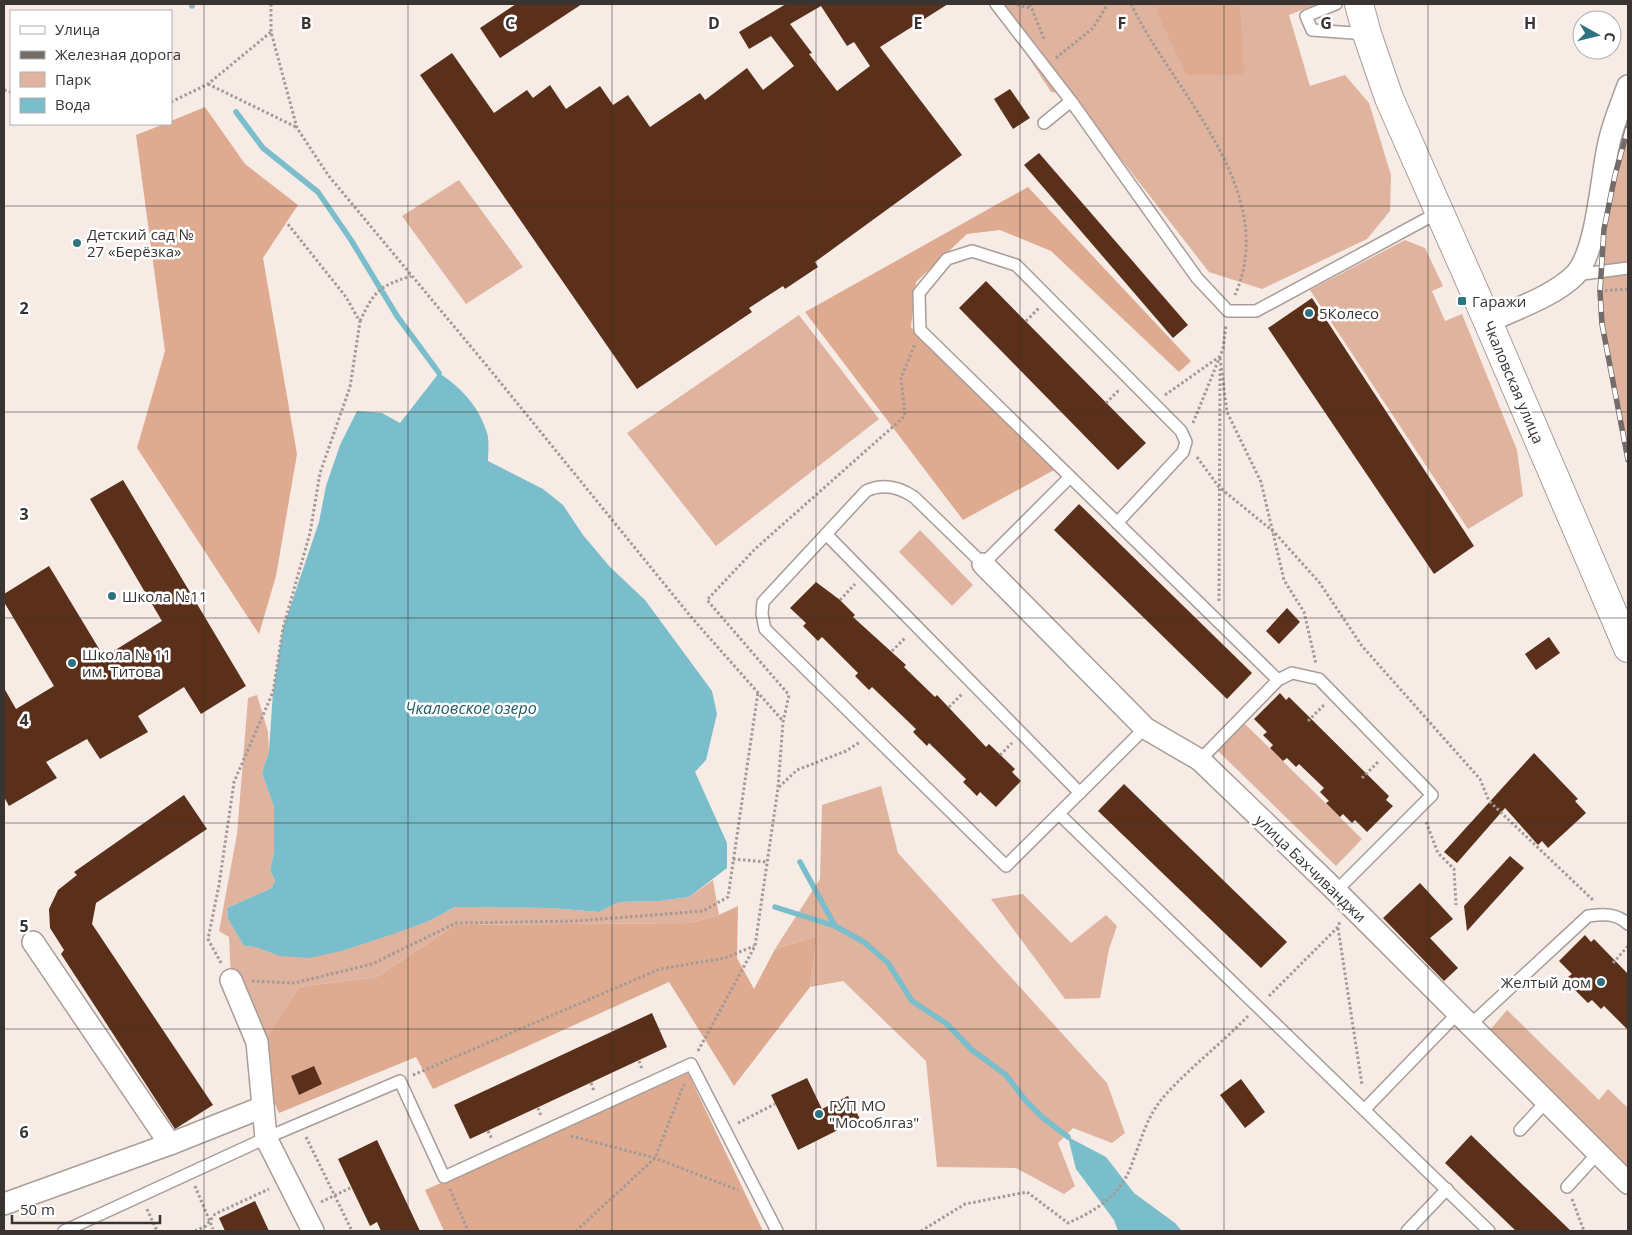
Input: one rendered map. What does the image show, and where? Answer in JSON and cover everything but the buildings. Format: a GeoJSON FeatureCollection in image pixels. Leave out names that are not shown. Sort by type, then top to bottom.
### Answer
{"type":"FeatureCollection","features":[{"type":"Feature","properties":{"kind":"main road","name":"Чкаловская улица"},"geometry":{"type":"LineString","coordinates":[[1359,4],[1389,98],[1488,322],[1628,648]]}},
{"type":"Feature","properties":{"kind":"street"},"geometry":{"type":"LineString","coordinates":[[1488,322],[1552,291],[1575,275],[1583,264],[1590,245],[1608,145],[1628,86]]}},
{"type":"Feature","properties":{"kind":"street","name":"улица Бахчиванджи"},"geometry":{"type":"LineString","coordinates":[[984,564],[1146,728],[1200,760],[1341,896],[1628,1183]]}},
{"type":"Feature","properties":{"kind":"street"},"geometry":{"type":"LineString","coordinates":[[33,942],[170,1144]]}},
{"type":"Feature","properties":{"kind":"street"},"geometry":{"type":"LineString","coordinates":[[231,980],[257,1042],[266,1138],[313,1231]]}},
{"type":"Feature","properties":{"kind":"street"},"geometry":{"type":"LineString","coordinates":[[4,1204],[170,1144],[263,1107]]}},
{"type":"Feature","properties":{"kind":"lane"},"geometry":{"type":"LineString","coordinates":[[996,4],[1070,101],[1197,278],[1228,311],[1256,311],[1439,212]]}},
{"type":"Feature","properties":{"kind":"lane"},"geometry":{"type":"LineString","coordinates":[[1336,4],[1306,16],[1312,30],[1367,34]]}},
{"type":"Feature","properties":{"kind":"lane"},"geometry":{"type":"LineString","coordinates":[[1044,123],[1070,101]]}},
{"type":"Feature","properties":{"kind":"lane"},"geometry":{"type":"LineString","coordinates":[[1117,523],[1183,452],[1186,442],[1182,431],[1016,265],[999,258],[972,251],[947,260],[919,293],[920,330],[1117,523],[1278,680]]}},
{"type":"Feature","properties":{"kind":"lane"},"geometry":{"type":"LineString","coordinates":[[1575,275],[1628,268]]}},
{"type":"Feature","properties":{"kind":"lane"},"geometry":{"type":"LineString","coordinates":[[1070,477],[984,564],[914,497],[900,489],[885,486],[866,491],[763,602],[762,614],[766,629],[1006,866],[1146,728]]}},
{"type":"Feature","properties":{"kind":"lane"},"geometry":{"type":"LineString","coordinates":[[826,534],[1080,793]]}},
{"type":"Feature","properties":{"kind":"lane"},"geometry":{"type":"LineString","coordinates":[[1200,760],[1278,680],[1292,673],[1319,679],[1432,795],[1341,896]]}},
{"type":"Feature","properties":{"kind":"lane"},"geometry":{"type":"LineString","coordinates":[[1059,814],[1489,1231]]}},
{"type":"Feature","properties":{"kind":"lane"},"geometry":{"type":"LineString","coordinates":[[1365,1109],[1463,1020],[1588,916],[1607,913],[1622,918],[1628,924]]}},
{"type":"Feature","properties":{"kind":"lane"},"geometry":{"type":"LineString","coordinates":[[64,1231],[266,1138],[400,1081],[444,1177],[691,1064],[777,1231]]}},
{"type":"Feature","properties":{"kind":"lane"},"geometry":{"type":"LineString","coordinates":[[1520,1130],[1546,1102]]}},
{"type":"Feature","properties":{"kind":"lane"},"geometry":{"type":"LineString","coordinates":[[1567,1187],[1598,1154]]}},
{"type":"Feature","properties":{"kind":"lane"},"geometry":{"type":"LineString","coordinates":[[1406,1231],[1446,1189]]}},
{"type":"Feature","properties":{"kind":"path"},"geometry":{"type":"LineString","coordinates":[[271,4],[271,32],[297,128],[328,175],[692,618],[783,722],[778,788],[754,946],[691,1064],[654,1158],[576,1231]]}},
{"type":"Feature","properties":{"kind":"path"},"geometry":{"type":"LineString","coordinates":[[1011,4],[1030,8]]}},
{"type":"Feature","properties":{"kind":"path"},"geometry":{"type":"LineString","coordinates":[[1053,60],[1093,28],[1108,4]]}},
{"type":"Feature","properties":{"kind":"path"},"geometry":{"type":"LineString","coordinates":[[1131,4],[1204,122],[1239,189],[1246,237],[1243,276],[1228,311],[1220,356],[1219,622]]}},
{"type":"Feature","properties":{"kind":"path"},"geometry":{"type":"LineString","coordinates":[[172,102],[208,84],[271,32]]}},
{"type":"Feature","properties":{"kind":"path"},"geometry":{"type":"LineString","coordinates":[[208,84],[297,128]]}},
{"type":"Feature","properties":{"kind":"path"},"geometry":{"type":"LineString","coordinates":[[287,223],[346,297],[360,322]]}},
{"type":"Feature","properties":{"kind":"path"},"geometry":{"type":"LineString","coordinates":[[411,276],[387,284],[373,295],[360,322],[350,387],[320,473],[310,533],[283,628],[273,692],[234,782],[219,885],[208,939],[231,980],[294,983],[372,964],[456,923],[576,921],[702,911],[728,898],[758,692]]}},
{"type":"Feature","properties":{"kind":"path"},"geometry":{"type":"LineString","coordinates":[[1600,291],[1628,289]]}},
{"type":"Feature","properties":{"kind":"path"},"geometry":{"type":"LineString","coordinates":[[874,442],[905,416],[900,378],[920,330]]}},
{"type":"Feature","properties":{"kind":"path"},"geometry":{"type":"LineString","coordinates":[[1154,404],[1220,356]]}},
{"type":"Feature","properties":{"kind":"path"},"geometry":{"type":"LineString","coordinates":[[1220,356],[1186,442],[1219,487],[1274,532],[1319,582],[1362,646],[1480,779],[1490,801],[1607,913]]}},
{"type":"Feature","properties":{"kind":"path"},"geometry":{"type":"LineString","coordinates":[[1220,356],[1227,412],[1261,482],[1284,580],[1304,612],[1319,679]]}},
{"type":"Feature","properties":{"kind":"path"},"geometry":{"type":"LineString","coordinates":[[840,600],[865,574]]}},
{"type":"Feature","properties":{"kind":"path"},"geometry":{"type":"LineString","coordinates":[[1308,721],[1335,695]]}},
{"type":"Feature","properties":{"kind":"path"},"geometry":{"type":"LineString","coordinates":[[778,788],[797,770],[846,751],[870,733]]}},
{"type":"Feature","properties":{"kind":"path"},"geometry":{"type":"LineString","coordinates":[[1362,778],[1389,751]]}},
{"type":"Feature","properties":{"kind":"path"},"geometry":{"type":"LineString","coordinates":[[1420,807],[1438,853],[1454,869],[1456,905]]}},
{"type":"Feature","properties":{"kind":"path"},"geometry":{"type":"LineString","coordinates":[[734,859],[767,862]]}},
{"type":"Feature","properties":{"kind":"path"},"geometry":{"type":"LineString","coordinates":[[1341,896],[1338,928],[1365,1109]]}},
{"type":"Feature","properties":{"kind":"path"},"geometry":{"type":"LineString","coordinates":[[921,1231],[965,1204],[1027,1192],[1068,1223],[1094,1212],[1121,1185],[1131,1168],[1139,1139],[1152,1113],[1167,1092],[1338,928]]}},
{"type":"Feature","properties":{"kind":"path"},"geometry":{"type":"LineString","coordinates":[[400,1081],[660,969],[725,958],[754,946]]}},
{"type":"Feature","properties":{"kind":"path"},"geometry":{"type":"LineString","coordinates":[[1613,963],[1628,946]]}},
{"type":"Feature","properties":{"kind":"path"},"geometry":{"type":"LineString","coordinates":[[725,1130],[775,1104]]}},
{"type":"Feature","properties":{"kind":"path"},"geometry":{"type":"LineString","coordinates":[[300,1124],[352,1231]]}},
{"type":"Feature","properties":{"kind":"path"},"geometry":{"type":"LineString","coordinates":[[547,1130],[654,1158],[761,1199]]}},
{"type":"Feature","properties":{"kind":"path"},"geometry":{"type":"LineString","coordinates":[[190,1173],[214,1229]]}},
{"type":"Feature","properties":{"kind":"path"},"geometry":{"type":"LineString","coordinates":[[444,1177],[468,1231]]}},
{"type":"Feature","properties":{"kind":"path"},"geometry":{"type":"LineString","coordinates":[[195,1231],[206,1226],[215,1214],[287,1181]]}},
{"type":"Feature","properties":{"kind":"path"},"geometry":{"type":"LineString","coordinates":[[314,1206],[352,1187]]}},
{"type":"Feature","properties":{"kind":"path"},"geometry":{"type":"LineString","coordinates":[[1567,1187],[1584,1231]]}},
{"type":"Feature","properties":{"kind":"path"},"geometry":{"type":"LineString","coordinates":[[141,1196],[157,1231]]}},
{"type":"Feature","properties":{"kind":"green space"},"geometry":{"type":"Polygon","coordinates":[[[994,4],[1317,4],[1289,15],[1310,86],[1345,75],[1369,103],[1391,175],[1390,211],[1367,239],[1262,289],[1209,272],[1071,95],[1051,92],[994,4]]]}},
{"type":"Feature","properties":{"kind":"green space"},"geometry":{"type":"Polygon","coordinates":[[[1628,128],[1628,460],[1602,324],[1600,291],[1604,229],[1615,175],[1628,128]]]}},
{"type":"Feature","properties":{"kind":"green space"},"geometry":{"type":"Polygon","coordinates":[[[459,180],[523,267],[466,304],[402,216],[459,180]]]}},
{"type":"Feature","properties":{"kind":"green space"},"geometry":{"type":"Polygon","coordinates":[[[1405,240],[1425,248],[1443,286],[1432,291],[1445,321],[1462,314],[1517,450],[1523,496],[1468,529],[1310,290],[1405,240]]]}},
{"type":"Feature","properties":{"kind":"green space"},"geometry":{"type":"Polygon","coordinates":[[[799,315],[879,419],[716,546],[627,433],[799,315]]]}},
{"type":"Feature","properties":{"kind":"green space"},"geometry":{"type":"Polygon","coordinates":[[[920,530],[973,585],[952,606],[899,552],[920,530]]]}},
{"type":"Feature","properties":{"kind":"green space"},"geometry":{"type":"Polygon","coordinates":[[[257,695],[268,732],[269,751],[262,773],[274,807],[274,853],[270,870],[275,880],[272,888],[227,908],[228,919],[244,946],[255,947],[281,956],[342,951],[429,921],[455,907],[551,908],[599,912],[619,902],[659,901],[689,897],[713,880],[719,915],[691,923],[455,925],[377,977],[299,987],[263,1042],[231,980],[229,937],[219,931],[237,834],[248,698],[257,695]]]}},
{"type":"Feature","properties":{"kind":"green space"},"geometry":{"type":"Polygon","coordinates":[[[1244,723],[1362,839],[1336,866],[1217,750],[1244,723]]]}},
{"type":"Feature","properties":{"kind":"green space"},"geometry":{"type":"Polygon","coordinates":[[[881,786],[898,853],[1107,1083],[1125,1133],[1112,1143],[1073,1128],[1058,1143],[1075,1186],[1064,1194],[1016,1168],[937,1167],[926,1061],[843,981],[810,987],[817,936],[775,949],[820,879],[822,805],[881,786]]]}},
{"type":"Feature","properties":{"kind":"green space"},"geometry":{"type":"Polygon","coordinates":[[[1023,894],[1071,943],[1106,915],[1117,926],[1109,949],[1100,998],[1065,999],[991,899],[1023,894]]]}},
{"type":"Feature","properties":{"kind":"green space"},"geometry":{"type":"Polygon","coordinates":[[[1507,1010],[1599,1100],[1608,1089],[1628,1108],[1628,1175],[1490,1030],[1507,1010]]]}},
{"type":"Feature","properties":{"kind":"shaded area"},"geometry":{"type":"Polygon","coordinates":[[[1160,4],[1240,4],[1244,74],[1187,75],[1157,13],[1160,4]]]}},
{"type":"Feature","properties":{"kind":"shaded area"},"geometry":{"type":"Polygon","coordinates":[[[205,107],[245,164],[298,205],[263,258],[297,454],[276,576],[259,634],[137,448],[165,351],[136,135],[161,125],[172,125],[172,121],[205,107]]]}},
{"type":"Feature","properties":{"kind":"shaded area"},"geometry":{"type":"Polygon","coordinates":[[[1028,187],[1191,361],[1179,372],[1051,251],[1000,230],[967,234],[916,282],[911,327],[1054,470],[963,520],[805,312],[1028,187]]]}},
{"type":"Feature","properties":{"kind":"shaded area"},"geometry":{"type":"Polygon","coordinates":[[[738,906],[737,958],[754,989],[775,949],[817,936],[810,987],[734,1086],[669,982],[433,1089],[416,1057],[279,1113],[259,1070],[263,1042],[299,987],[377,977],[455,925],[691,923],[719,915],[738,906]]]}},
{"type":"Feature","properties":{"kind":"shaded area"},"geometry":{"type":"Polygon","coordinates":[[[688,1073],[763,1231],[444,1231],[425,1190],[688,1073]]]}},
{"type":"Feature","properties":{"kind":"water","name":"Чкаловское озеро"},"geometry":{"type":"Polygon","coordinates":[[[439,373],[467,397],[483,421],[488,441],[488,461],[543,489],[563,505],[583,535],[610,567],[645,600],[712,691],[717,714],[706,760],[695,772],[727,843],[727,868],[689,897],[659,901],[619,902],[599,912],[551,908],[455,907],[429,921],[396,933],[342,951],[309,958],[280,956],[255,947],[244,946],[228,919],[227,908],[272,888],[275,880],[270,870],[274,853],[274,807],[262,773],[269,751],[273,692],[283,628],[319,522],[326,486],[340,445],[357,411],[382,413],[400,423],[439,373]]]}},
{"type":"Feature","properties":{"kind":"water"},"geometry":{"type":"Polygon","coordinates":[[[1068,1137],[1106,1157],[1134,1193],[1175,1223],[1182,1231],[1118,1231],[1114,1220],[1076,1169],[1068,1137]]]}},
{"type":"Feature","properties":{"kind":"waterway"},"geometry":{"type":"LineString","coordinates":[[236,112],[263,148],[318,192],[351,240],[397,316],[439,373]]}},
{"type":"Feature","properties":{"kind":"waterway"},"geometry":{"type":"LineString","coordinates":[[800,862],[835,926]]}},
{"type":"Feature","properties":{"kind":"waterway"},"geometry":{"type":"LineString","coordinates":[[775,907],[835,926],[864,942],[888,963],[912,1001],[947,1024],[972,1050],[1006,1075],[1025,1100],[1042,1117],[1068,1137]]}},
{"type":"Feature","properties":{"kind":"railway"},"geometry":{"type":"LineString","coordinates":[[1628,128],[1615,175],[1604,229],[1600,291],[1602,324],[1628,460]]}},
{"type":"Feature","properties":{"kind":"place","name":"Детский сад № 27 «Берёзка»"},"geometry":{"type":"Point","coordinates":[77,243]}},
{"type":"Feature","properties":{"kind":"place","name":"Гаражи"},"geometry":{"type":"Point","coordinates":[1462,301]}},
{"type":"Feature","properties":{"kind":"place","name":"5Колесо"},"geometry":{"type":"Point","coordinates":[1309,313]}},
{"type":"Feature","properties":{"kind":"place","name":"Школа №11"},"geometry":{"type":"Point","coordinates":[112,596]}},
{"type":"Feature","properties":{"kind":"place","name":"Школа № 11 им. Титова"},"geometry":{"type":"Point","coordinates":[72,663]}},
{"type":"Feature","properties":{"kind":"place","name":"Желтый дом"},"geometry":{"type":"Point","coordinates":[1601,982]}},
{"type":"Feature","properties":{"kind":"place","name":"ГУП МО \"Мособлгаз\""},"geometry":{"type":"Point","coordinates":[819,1114]}}]}
